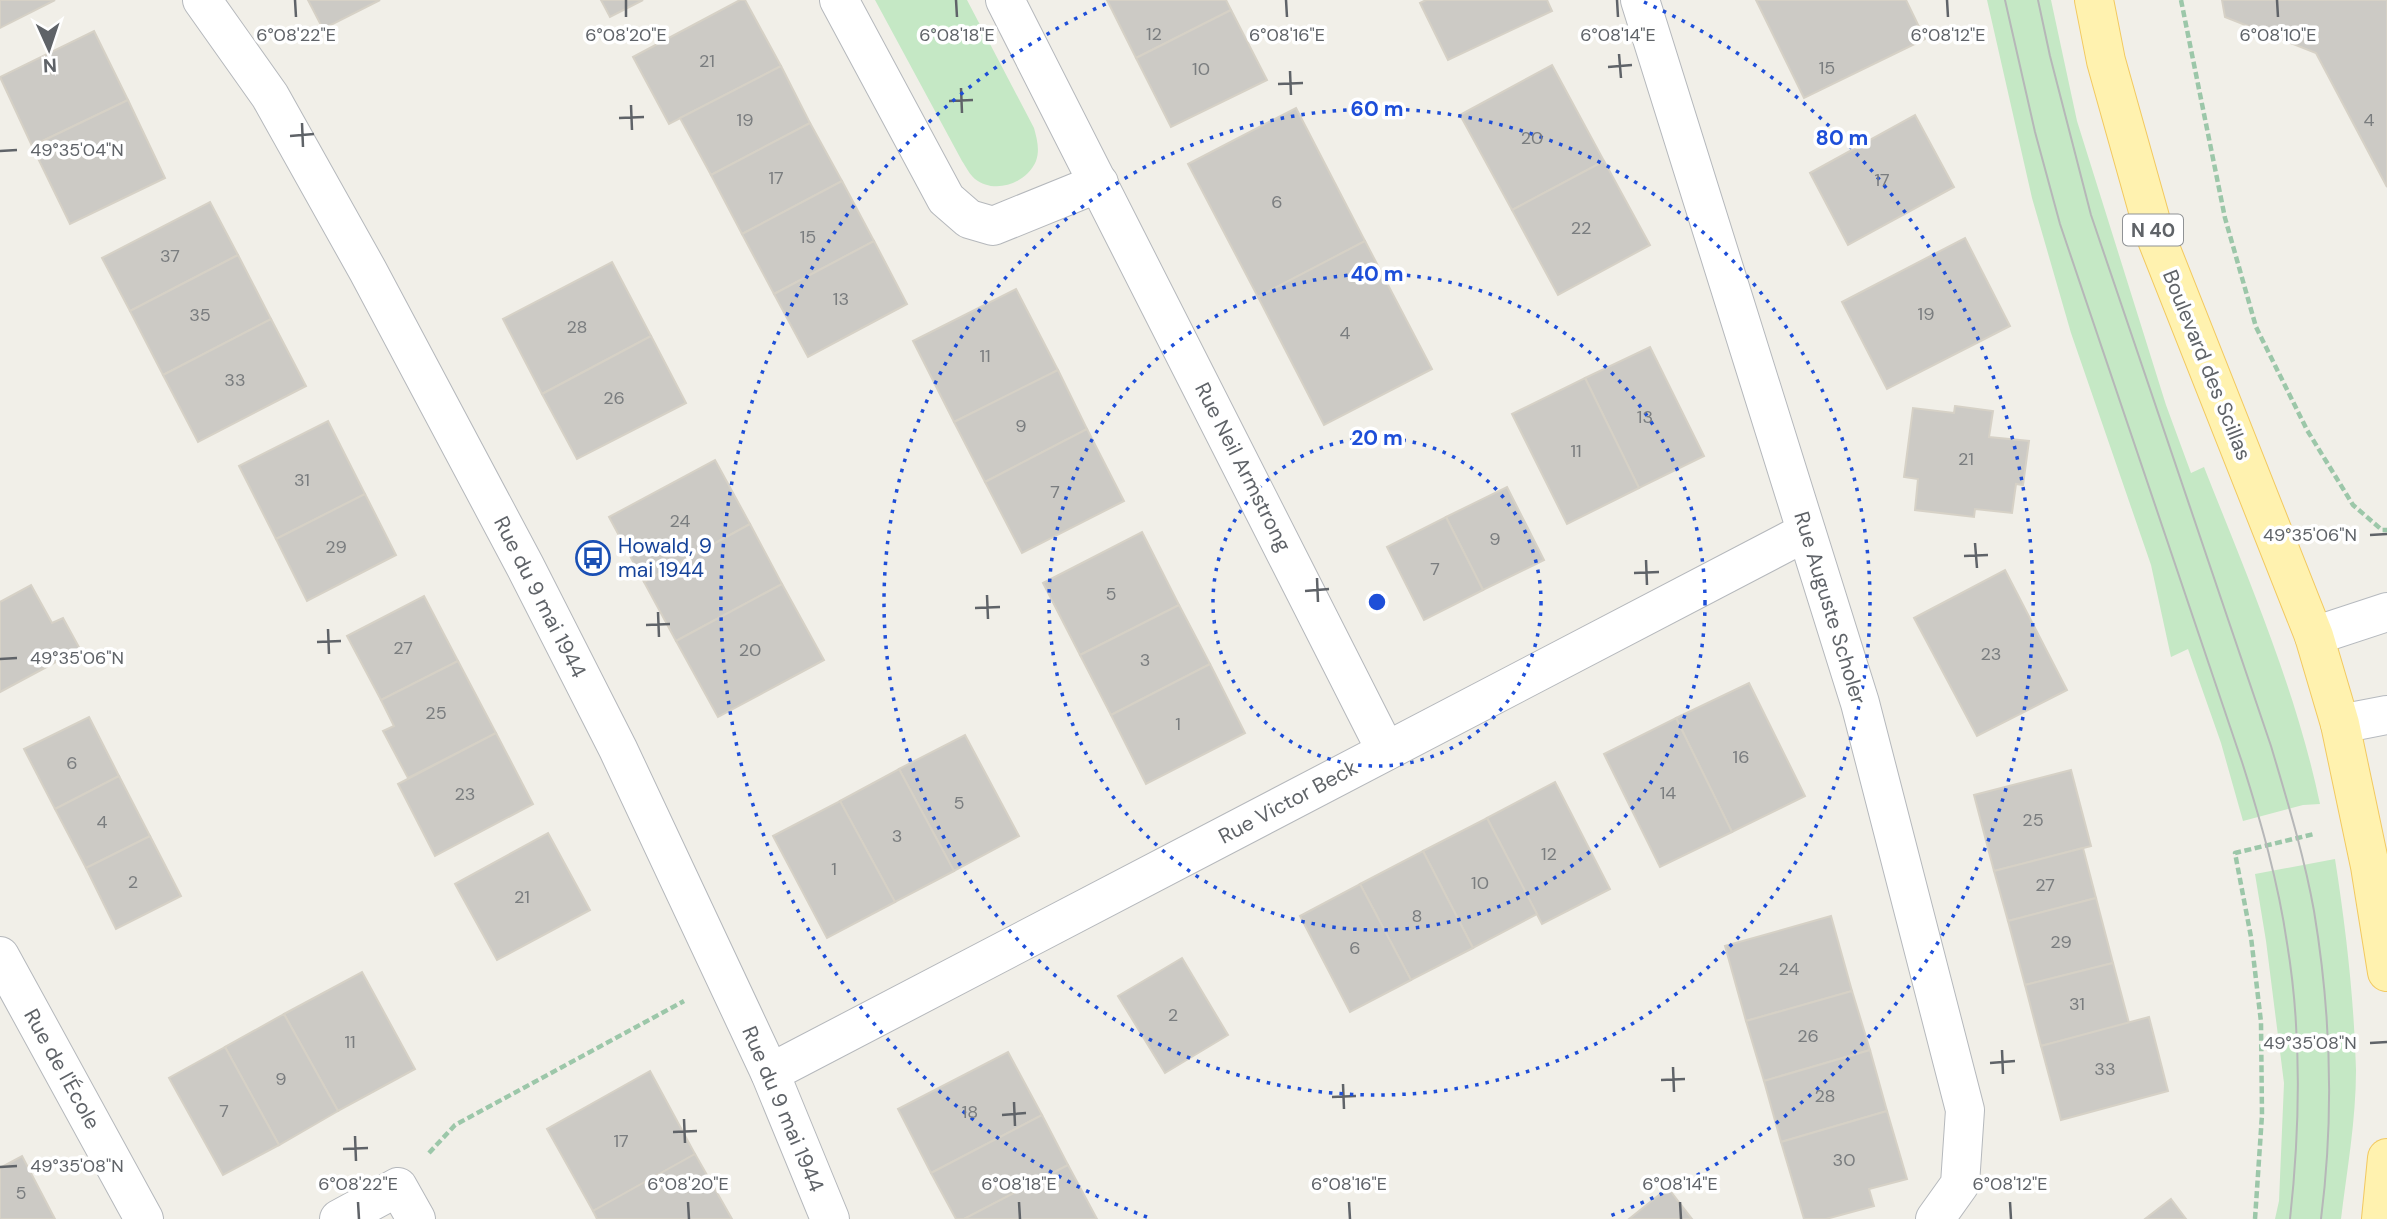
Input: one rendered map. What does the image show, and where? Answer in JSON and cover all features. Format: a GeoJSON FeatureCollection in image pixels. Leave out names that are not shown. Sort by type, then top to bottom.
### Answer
{"type":"FeatureCollection","features":[{"type":"Feature","properties":{"kind":"main road","name":"Boulevard des Scillas"},"geometry":{"type":"LineString","coordinates":[[2094,0],[2106,61],[2154,232],[2314,636],[2340,724]]}},
{"type":"Feature","properties":{"kind":"main road","name":"N 40"},"geometry":{"type":"LineString","coordinates":[[2340,724],[2370,866],[2387,972]]}},
{"type":"Feature","properties":{"kind":"main road"},"geometry":{"type":"LineString","coordinates":[[2381,1219],[2387,1158]]}},
{"type":"Feature","properties":{"kind":"street","name":"Rue du 9 mai 1944"},"geometry":{"type":"LineString","coordinates":[[202,0],[270,96],[369,271],[525,566],[612,737],[770,1073],[830,1219]]}},
{"type":"Feature","properties":{"kind":"street"},"geometry":{"type":"LineString","coordinates":[[839,0],[946,199],[969,219],[993,226],[1099,183]]}},
{"type":"Feature","properties":{"kind":"street","name":"Rue Neil Armstrong"},"geometry":{"type":"LineString","coordinates":[[1004,0],[1386,751]]}},
{"type":"Feature","properties":{"kind":"street","name":"Rue Auguste Scholer"},"geometry":{"type":"LineString","coordinates":[[1640,0],[1860,703],[1965,1110],[1960,1184],[1935,1219]]}},
{"type":"Feature","properties":{"kind":"street","name":"Rue Victor Beck"},"geometry":{"type":"LineString","coordinates":[[770,1073],[1806,532]]}},
{"type":"Feature","properties":{"kind":"street"},"geometry":{"type":"LineString","coordinates":[[2314,636],[2387,612]]}},
{"type":"Feature","properties":{"kind":"street"},"geometry":{"type":"LineString","coordinates":[[2340,724],[2387,715]]}},
{"type":"Feature","properties":{"kind":"street","name":"Rue de l'École"},"geometry":{"type":"LineString","coordinates":[[0,956],[144,1219]]}},
{"type":"Feature","properties":{"kind":"street"},"geometry":{"type":"LineString","coordinates":[[339,1219],[407,1203]]}},
{"type":"Feature","properties":{"kind":"path"},"geometry":{"type":"LineString","coordinates":[[2181,0],[2225,218],[2256,327],[2306,430],[2353,505],[2382,530],[2387,530]]}},
{"type":"Feature","properties":{"kind":"path"},"geometry":{"type":"LineString","coordinates":[[2255,1219],[2262,1115],[2261,1023],[2251,937],[2235,853],[2319,833]]}},
{"type":"Feature","properties":{"kind":"path"},"geometry":{"type":"LineString","coordinates":[[407,1203],[455,1125],[725,979]]}},
{"type":"Feature","properties":{"kind":"green space"},"geometry":{"type":"Polygon","coordinates":[[[875,0],[967,0],[1034,128],[1038,144],[1036,161],[1032,169],[1018,181],[992,186],[983,184],[971,175],[875,0]]]}},
{"type":"Feature","properties":{"kind":"green space"},"geometry":{"type":"Polygon","coordinates":[[[1987,0],[2051,0],[2077,121],[2166,405],[2191,473],[2204,467],[2253,591],[2298,718],[2320,804],[2303,805],[2243,821],[2221,743],[2188,649],[2171,657],[2151,565],[2071,333],[2032,198],[1987,0]]]}},
{"type":"Feature","properties":{"kind":"green space"},"geometry":{"type":"Polygon","coordinates":[[[2335,859],[2349,964],[2356,1070],[2353,1126],[2341,1219],[2275,1219],[2279,1201],[2284,1083],[2255,874],[2335,859]]]}},
{"type":"Feature","properties":{"kind":"building"},"geometry":{"type":"Polygon","coordinates":[[[0,0],[55,0],[0,28],[0,0]]]}},
{"type":"Feature","properties":{"kind":"building"},"geometry":{"type":"Polygon","coordinates":[[[308,0],[380,0],[323,29],[308,0]]]}},
{"type":"Feature","properties":{"kind":"building"},"geometry":{"type":"Polygon","coordinates":[[[601,0],[643,0],[610,17],[601,0]]]}},
{"type":"Feature","properties":{"kind":"building"},"geometry":{"type":"Polygon","coordinates":[[[740,0],[745,0],[781,66],[669,124],[633,57],[740,0]]]}},
{"type":"Feature","properties":{"kind":"building"},"geometry":{"type":"Polygon","coordinates":[[[1107,0],[1226,0],[1231,10],[1136,58],[1107,0]]]}},
{"type":"Feature","properties":{"kind":"building"},"geometry":{"type":"Polygon","coordinates":[[[1426,0],[1547,0],[1552,11],[1448,60],[1420,3],[1426,0]]]}},
{"type":"Feature","properties":{"kind":"building"},"geometry":{"type":"Polygon","coordinates":[[[1756,0],[1906,0],[1925,39],[1804,98],[1756,0]]]}},
{"type":"Feature","properties":{"kind":"building"},"geometry":{"type":"Polygon","coordinates":[[[2222,0],[2387,0],[2387,187],[2316,53],[2225,17],[2222,0]]]}},
{"type":"Feature","properties":{"kind":"building"},"geometry":{"type":"Polygon","coordinates":[[[1231,10],[1267,80],[1171,127],[1136,58],[1231,10]]]}},
{"type":"Feature","properties":{"kind":"building"},"geometry":{"type":"Polygon","coordinates":[[[94,31],[128,100],[32,146],[0,77],[94,31]]]}},
{"type":"Feature","properties":{"kind":"building"},"geometry":{"type":"Polygon","coordinates":[[[1552,65],[1604,161],[1512,210],[1460,115],[1552,65]]]}},
{"type":"Feature","properties":{"kind":"building"},"geometry":{"type":"Polygon","coordinates":[[[781,66],[810,123],[711,175],[680,118],[781,66]]]}},
{"type":"Feature","properties":{"kind":"building"},"geometry":{"type":"Polygon","coordinates":[[[128,100],[165,178],[70,224],[32,146],[128,100]]]}},
{"type":"Feature","properties":{"kind":"building"},"geometry":{"type":"Polygon","coordinates":[[[1296,108],[1365,241],[1258,297],[1188,164],[1296,108]]]}},
{"type":"Feature","properties":{"kind":"building"},"geometry":{"type":"Polygon","coordinates":[[[1915,115],[1954,187],[1848,245],[1810,173],[1915,115]]]}},
{"type":"Feature","properties":{"kind":"building"},"geometry":{"type":"Polygon","coordinates":[[[810,123],[842,181],[742,234],[711,175],[810,123]]]}},
{"type":"Feature","properties":{"kind":"building"},"geometry":{"type":"Polygon","coordinates":[[[1604,161],[1650,245],[1558,295],[1512,210],[1604,161]]]}},
{"type":"Feature","properties":{"kind":"building"},"geometry":{"type":"Polygon","coordinates":[[[842,181],[874,241],[774,294],[742,234],[842,181]]]}},
{"type":"Feature","properties":{"kind":"building"},"geometry":{"type":"Polygon","coordinates":[[[210,202],[238,255],[130,311],[102,258],[210,202]]]}},
{"type":"Feature","properties":{"kind":"building"},"geometry":{"type":"Polygon","coordinates":[[[1965,238],[2010,326],[1887,389],[1842,302],[1965,238]]]}},
{"type":"Feature","properties":{"kind":"building"},"geometry":{"type":"Polygon","coordinates":[[[874,241],[907,304],[808,357],[774,294],[874,241]]]}},
{"type":"Feature","properties":{"kind":"building"},"geometry":{"type":"Polygon","coordinates":[[[1365,241],[1432,369],[1324,425],[1258,297],[1365,241]]]}},
{"type":"Feature","properties":{"kind":"building"},"geometry":{"type":"Polygon","coordinates":[[[238,255],[271,319],[163,375],[130,311],[238,255]]]}},
{"type":"Feature","properties":{"kind":"building"},"geometry":{"type":"Polygon","coordinates":[[[612,262],[651,336],[542,394],[503,319],[612,262]]]}},
{"type":"Feature","properties":{"kind":"building"},"geometry":{"type":"Polygon","coordinates":[[[1016,289],[1058,370],[954,422],[913,341],[1016,289]]]}},
{"type":"Feature","properties":{"kind":"building"},"geometry":{"type":"Polygon","coordinates":[[[271,319],[306,386],[198,442],[163,375],[271,319]]]}},
{"type":"Feature","properties":{"kind":"building"},"geometry":{"type":"Polygon","coordinates":[[[651,336],[686,403],[577,459],[542,394],[651,336]]]}},
{"type":"Feature","properties":{"kind":"building"},"geometry":{"type":"Polygon","coordinates":[[[1650,347],[1704,456],[1639,488],[1585,378],[1650,347]]]}},
{"type":"Feature","properties":{"kind":"building"},"geometry":{"type":"Polygon","coordinates":[[[1058,370],[1087,429],[985,482],[954,422],[1058,370]]]}},
{"type":"Feature","properties":{"kind":"building"},"geometry":{"type":"Polygon","coordinates":[[[1585,378],[1639,488],[1567,524],[1512,414],[1585,378]]]}},
{"type":"Feature","properties":{"kind":"building"},"geometry":{"type":"Polygon","coordinates":[[[1955,406],[1993,411],[1989,437],[2029,441],[2023,485],[2016,484],[2012,513],[1975,509],[1974,517],[1915,510],[1918,479],[1904,477],[1913,408],[1954,413],[1955,406]]]}},
{"type":"Feature","properties":{"kind":"building"},"geometry":{"type":"Polygon","coordinates":[[[328,421],[365,494],[276,539],[239,466],[328,421]]]}},
{"type":"Feature","properties":{"kind":"building"},"geometry":{"type":"Polygon","coordinates":[[[1087,429],[1124,501],[1022,553],[985,482],[1087,429]]]}},
{"type":"Feature","properties":{"kind":"building"},"geometry":{"type":"Polygon","coordinates":[[[715,460],[750,524],[644,582],[609,517],[715,460]]]}},
{"type":"Feature","properties":{"kind":"building"},"geometry":{"type":"Polygon","coordinates":[[[1507,487],[1544,560],[1483,590],[1446,517],[1507,487]]]}},
{"type":"Feature","properties":{"kind":"building"},"geometry":{"type":"Polygon","coordinates":[[[365,494],[396,555],[307,601],[276,539],[365,494]]]}},
{"type":"Feature","properties":{"kind":"building"},"geometry":{"type":"Polygon","coordinates":[[[1446,517],[1483,590],[1424,620],[1387,547],[1446,517]]]}},
{"type":"Feature","properties":{"kind":"building"},"geometry":{"type":"Polygon","coordinates":[[[750,524],[782,584],[676,641],[644,582],[750,524]]]}},
{"type":"Feature","properties":{"kind":"building"},"geometry":{"type":"Polygon","coordinates":[[[1142,532],[1179,605],[1080,655],[1043,583],[1142,532]]]}},
{"type":"Feature","properties":{"kind":"building"},"geometry":{"type":"Polygon","coordinates":[[[2005,570],[2067,690],[1977,736],[1914,618],[2005,570]]]}},
{"type":"Feature","properties":{"kind":"building"},"geometry":{"type":"Polygon","coordinates":[[[782,584],[824,660],[718,717],[676,641],[782,584]]]}},
{"type":"Feature","properties":{"kind":"building"},"geometry":{"type":"Polygon","coordinates":[[[31,585],[52,623],[63,618],[80,649],[0,692],[0,602],[31,585]]]}},
{"type":"Feature","properties":{"kind":"building"},"geometry":{"type":"Polygon","coordinates":[[[424,596],[458,661],[381,700],[347,636],[424,596]]]}},
{"type":"Feature","properties":{"kind":"building"},"geometry":{"type":"Polygon","coordinates":[[[1179,605],[1210,664],[1111,715],[1080,655],[1179,605]]]}},
{"type":"Feature","properties":{"kind":"building"},"geometry":{"type":"Polygon","coordinates":[[[458,661],[496,733],[408,778],[383,731],[394,726],[381,700],[458,661]]]}},
{"type":"Feature","properties":{"kind":"building"},"geometry":{"type":"Polygon","coordinates":[[[1210,664],[1245,733],[1146,784],[1111,715],[1210,664]]]}},
{"type":"Feature","properties":{"kind":"building"},"geometry":{"type":"Polygon","coordinates":[[[1749,683],[1805,796],[1732,832],[1676,718],[1749,683]]]}},
{"type":"Feature","properties":{"kind":"building"},"geometry":{"type":"Polygon","coordinates":[[[89,717],[119,776],[55,809],[24,749],[89,717]]]}},
{"type":"Feature","properties":{"kind":"building"},"geometry":{"type":"Polygon","coordinates":[[[1676,718],[1732,832],[1660,867],[1604,754],[1676,718]]]}},
{"type":"Feature","properties":{"kind":"building"},"geometry":{"type":"Polygon","coordinates":[[[496,733],[533,804],[435,856],[398,784],[496,733]]]}},
{"type":"Feature","properties":{"kind":"building"},"geometry":{"type":"Polygon","coordinates":[[[965,735],[1019,836],[954,871],[899,769],[965,735]]]}},
{"type":"Feature","properties":{"kind":"building"},"geometry":{"type":"Polygon","coordinates":[[[899,769],[954,871],[895,902],[840,801],[899,769]]]}},
{"type":"Feature","properties":{"kind":"building"},"geometry":{"type":"Polygon","coordinates":[[[2071,770],[2091,846],[1994,871],[1974,795],[2071,770]]]}},
{"type":"Feature","properties":{"kind":"building"},"geometry":{"type":"Polygon","coordinates":[[[119,776],[150,836],[86,868],[55,809],[119,776]]]}},
{"type":"Feature","properties":{"kind":"building"},"geometry":{"type":"Polygon","coordinates":[[[1555,782],[1610,889],[1542,924],[1487,818],[1555,782]]]}},
{"type":"Feature","properties":{"kind":"building"},"geometry":{"type":"Polygon","coordinates":[[[840,801],[895,902],[827,938],[773,836],[840,801]]]}},
{"type":"Feature","properties":{"kind":"building"},"geometry":{"type":"Polygon","coordinates":[[[1487,818],[1537,914],[1473,948],[1423,851],[1487,818]]]}},
{"type":"Feature","properties":{"kind":"building"},"geometry":{"type":"Polygon","coordinates":[[[548,833],[590,910],[497,960],[455,884],[548,833]]]}},
{"type":"Feature","properties":{"kind":"building"},"geometry":{"type":"Polygon","coordinates":[[[150,836],[181,896],[116,929],[86,868],[150,836]]]}},
{"type":"Feature","properties":{"kind":"building"},"geometry":{"type":"Polygon","coordinates":[[[2083,848],[2096,898],[2008,921],[1994,871],[2083,848]]]}},
{"type":"Feature","properties":{"kind":"building"},"geometry":{"type":"Polygon","coordinates":[[[1423,851],[1473,948],[1411,980],[1360,884],[1423,851]]]}},
{"type":"Feature","properties":{"kind":"building"},"geometry":{"type":"Polygon","coordinates":[[[1360,884],[1411,980],[1350,1012],[1300,916],[1360,884]]]}},
{"type":"Feature","properties":{"kind":"building"},"geometry":{"type":"Polygon","coordinates":[[[2096,898],[2113,963],[2025,985],[2008,921],[2096,898]]]}},
{"type":"Feature","properties":{"kind":"building"},"geometry":{"type":"Polygon","coordinates":[[[1831,916],[1852,991],[1746,1021],[1725,946],[1831,916]]]}},
{"type":"Feature","properties":{"kind":"building"},"geometry":{"type":"Polygon","coordinates":[[[1182,958],[1228,1035],[1165,1073],[1118,996],[1182,958]]]}},
{"type":"Feature","properties":{"kind":"building"},"geometry":{"type":"Polygon","coordinates":[[[2113,963],[2129,1023],[2041,1046],[2025,985],[2113,963]]]}},
{"type":"Feature","properties":{"kind":"building"},"geometry":{"type":"Polygon","coordinates":[[[362,972],[415,1069],[338,1111],[284,1014],[362,972]]]}},
{"type":"Feature","properties":{"kind":"building"},"geometry":{"type":"Polygon","coordinates":[[[1852,991],[1870,1050],[1764,1081],[1746,1021],[1852,991]]]}},
{"type":"Feature","properties":{"kind":"building"},"geometry":{"type":"Polygon","coordinates":[[[284,1014],[338,1111],[279,1145],[225,1047],[284,1014]]]}},
{"type":"Feature","properties":{"kind":"building"},"geometry":{"type":"Polygon","coordinates":[[[2149,1017],[2168,1091],[2061,1120],[2041,1046],[2149,1017]]]}},
{"type":"Feature","properties":{"kind":"building"},"geometry":{"type":"Polygon","coordinates":[[[225,1047],[279,1145],[223,1175],[169,1078],[225,1047]]]}},
{"type":"Feature","properties":{"kind":"building"},"geometry":{"type":"Polygon","coordinates":[[[1870,1050],[1887,1111],[1781,1142],[1764,1081],[1870,1050]]]}},
{"type":"Feature","properties":{"kind":"building"},"geometry":{"type":"Polygon","coordinates":[[[1008,1052],[1042,1115],[931,1173],[898,1109],[1008,1052]]]}},
{"type":"Feature","properties":{"kind":"building"},"geometry":{"type":"Polygon","coordinates":[[[650,1071],[695,1154],[593,1211],[547,1129],[650,1071]]]}},
{"type":"Feature","properties":{"kind":"building"},"geometry":{"type":"Polygon","coordinates":[[[1887,1111],[1907,1179],[1869,1189],[1874,1206],[1826,1219],[1804,1219],[1781,1142],[1887,1111]]]}},
{"type":"Feature","properties":{"kind":"building"},"geometry":{"type":"Polygon","coordinates":[[[1042,1115],[1068,1165],[964,1219],[956,1219],[931,1173],[1042,1115]]]}},
{"type":"Feature","properties":{"kind":"building"},"geometry":{"type":"Polygon","coordinates":[[[695,1154],[732,1219],[597,1219],[593,1211],[695,1154]]]}},
{"type":"Feature","properties":{"kind":"building"},"geometry":{"type":"Polygon","coordinates":[[[22,1156],[55,1219],[0,1219],[0,1168],[22,1156]]]}},
{"type":"Feature","properties":{"kind":"building"},"geometry":{"type":"Polygon","coordinates":[[[1068,1165],[1097,1219],[964,1219],[1068,1165]]]}},
{"type":"Feature","properties":{"kind":"building"},"geometry":{"type":"Polygon","coordinates":[[[1668,1188],[1692,1219],[1629,1219],[1668,1188]]]}},
{"type":"Feature","properties":{"kind":"building"},"geometry":{"type":"Polygon","coordinates":[[[2171,1199],[2186,1219],[2145,1219],[2171,1199]]]}},
{"type":"Feature","properties":{"kind":"tram line"},"geometry":{"type":"LineString","coordinates":[[2005,0],[2035,132],[2060,224],[2242,762],[2274,874],[2292,977],[2297,1046],[2296,1150],[2290,1219]]}},
{"type":"Feature","properties":{"kind":"tram line"},"geometry":{"type":"LineString","coordinates":[[2038,0],[2091,215],[2271,746],[2305,869],[2320,949],[2329,1065],[2328,1142],[2321,1219]]}},
{"type":"Feature","properties":{"kind":"place","name":"Howald, 9 mai 1944"},"geometry":{"type":"Point","coordinates":[593,558]}}]}
